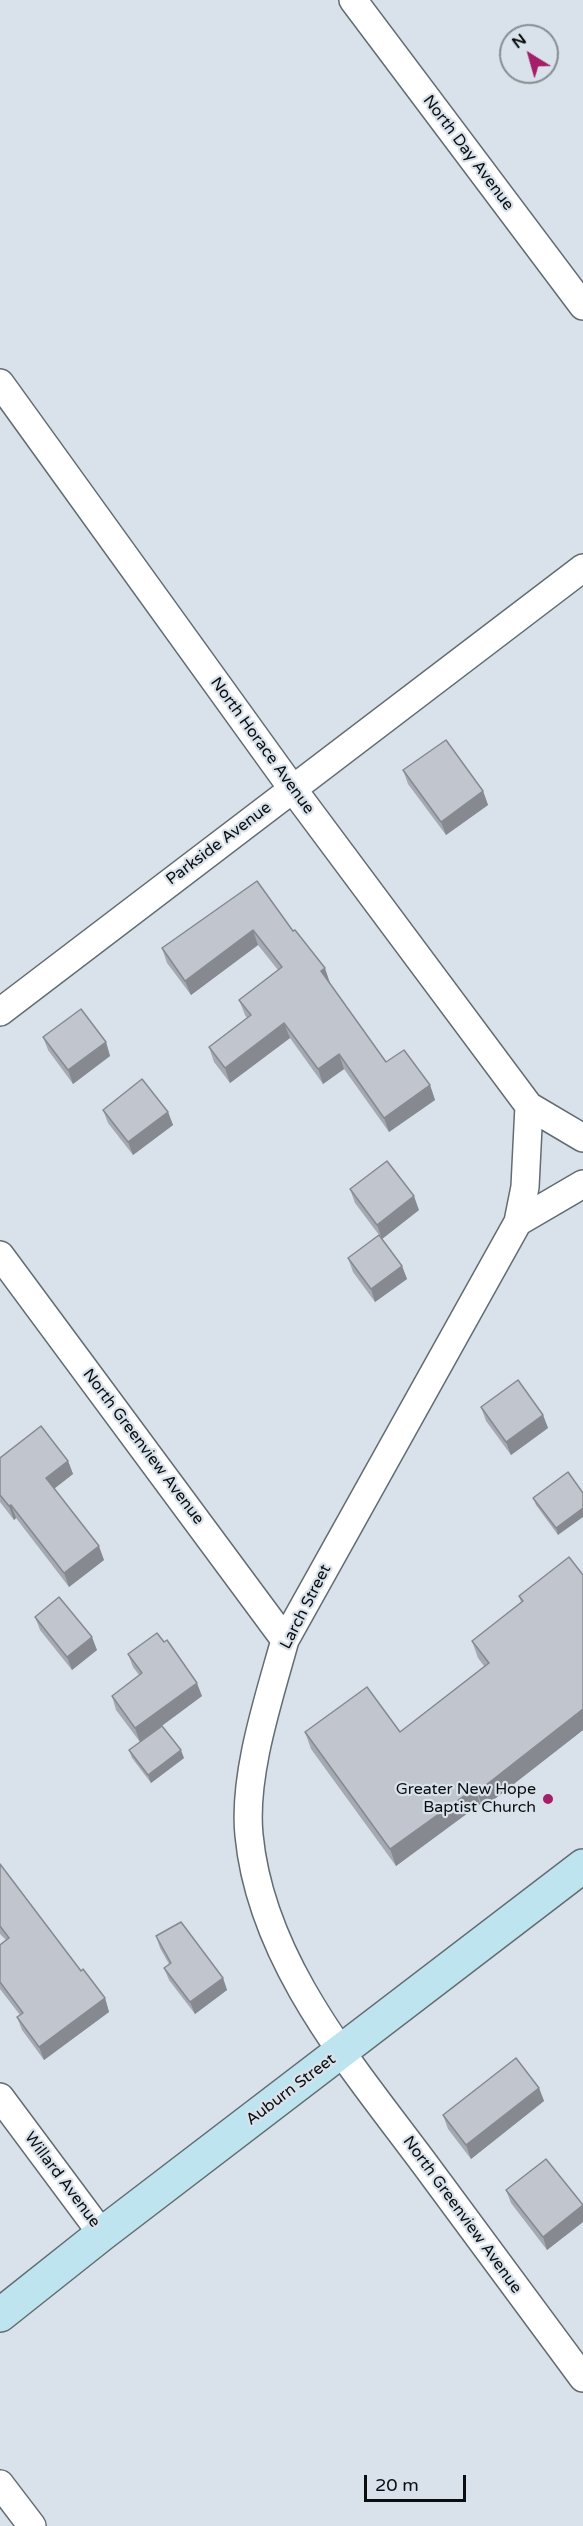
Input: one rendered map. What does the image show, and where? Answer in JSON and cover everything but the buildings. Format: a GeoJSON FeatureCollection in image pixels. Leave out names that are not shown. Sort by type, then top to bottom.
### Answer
{"type":"FeatureCollection","features":[{"type":"Feature","properties":{"kind":"main road","name":"Auburn Street"},"geometry":{"type":"LineString","coordinates":[[0,2315],[102,2234],[583,1866]]}},
{"type":"Feature","properties":{"kind":"street","name":"North Day Avenue"},"geometry":{"type":"LineString","coordinates":[[353,0],[583,306]]}},
{"type":"Feature","properties":{"kind":"street","name":"North Horace Avenue"},"geometry":{"type":"LineString","coordinates":[[0,383],[292,788],[528,1106]]}},
{"type":"Feature","properties":{"kind":"street","name":"Parkside Avenue"},"geometry":{"type":"LineString","coordinates":[[0,1012],[583,568]]}},
{"type":"Feature","properties":{"kind":"street"},"geometry":{"type":"LineString","coordinates":[[528,1106],[583,1138]]}},
{"type":"Feature","properties":{"kind":"street","name":"Larch Street"},"geometry":{"type":"LineString","coordinates":[[342,2052],[300,1987],[281,1947],[255,1880],[249,1833],[252,1778],[264,1714],[285,1640],[518,1222],[526,1175],[528,1106]]}},
{"type":"Feature","properties":{"kind":"street"},"geometry":{"type":"LineString","coordinates":[[518,1222],[583,1184]]}},
{"type":"Feature","properties":{"kind":"street","name":"North Greenview Avenue"},"geometry":{"type":"LineString","coordinates":[[0,1255],[285,1640]]}},
{"type":"Feature","properties":{"kind":"street","name":"North Greenview Avenue"},"geometry":{"type":"LineString","coordinates":[[342,2052],[583,2379]]}},
{"type":"Feature","properties":{"kind":"street","name":"Willard Avenue"},"geometry":{"type":"LineString","coordinates":[[0,2097],[102,2234]]}},
{"type":"Feature","properties":{"kind":"street"},"geometry":{"type":"LineString","coordinates":[[0,2484],[32,2526]]}},
{"type":"Feature","properties":{"kind":"place","name":"Greater New Hope Baptist Church"},"geometry":{"type":"Point","coordinates":[548,1799]}}]}
